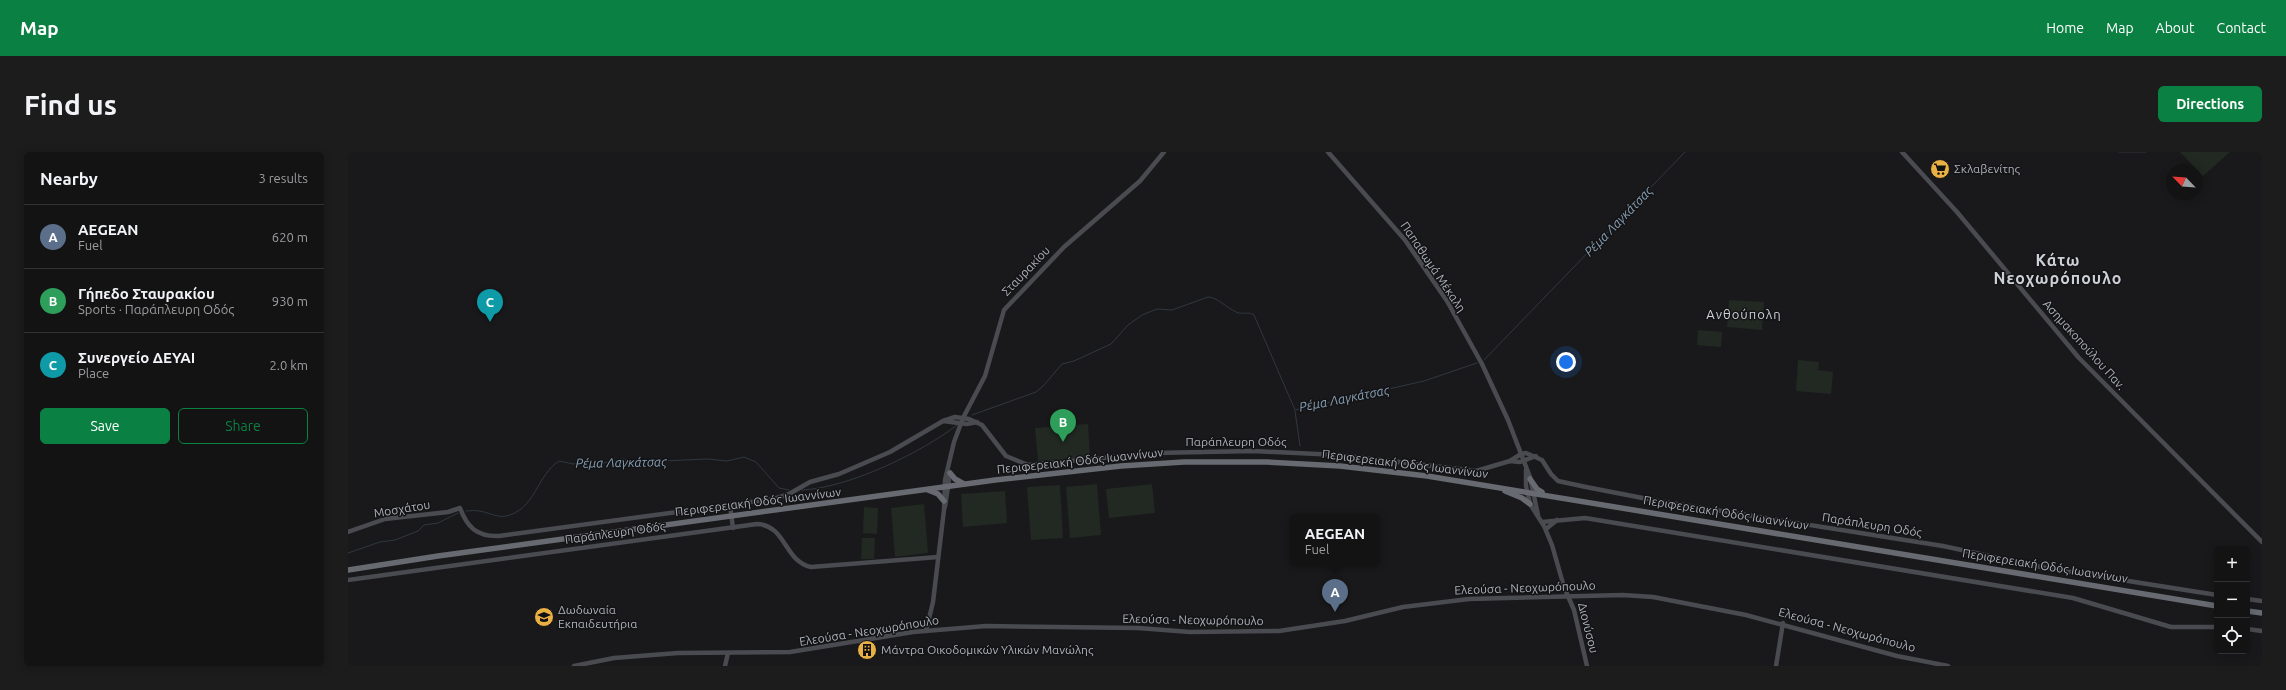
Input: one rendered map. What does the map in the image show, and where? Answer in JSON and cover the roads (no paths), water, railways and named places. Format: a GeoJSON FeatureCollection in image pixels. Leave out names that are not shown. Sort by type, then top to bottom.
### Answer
{"type":"FeatureCollection","features":[{"type":"Feature","properties":{"kind":"highway","name":"Περιφερειακή Οδός Ιωαννίνων"},"geometry":{"type":"LineString","coordinates":[[348,570],[430,557],[965,484],[1165,463],[1236,461],[1373,469],[1497,487],[2214,606]]}},
{"type":"Feature","properties":{"kind":"highway"},"geometry":{"type":"LineString","coordinates":[[950,473],[955,479],[965,484]]}},
{"type":"Feature","properties":{"kind":"highway"},"geometry":{"type":"LineString","coordinates":[[1530,479],[1537,489],[1550,496]]}},
{"type":"Feature","properties":{"kind":"highway"},"geometry":{"type":"LineString","coordinates":[[1497,487],[1522,498],[1530,504]]}},
{"type":"Feature","properties":{"kind":"highway"},"geometry":{"type":"LineString","coordinates":[[927,490],[938,494],[944,501]]}},
{"type":"Feature","properties":{"kind":"highway"},"geometry":{"type":"LineString","coordinates":[[2250,611],[2262,613]]}},
{"type":"Feature","properties":{"kind":"street","name":"Σταυρακίου"},"geometry":{"type":"LineString","coordinates":[[950,463],[961,423],[985,376],[1007,306],[1064,247],[1140,181],[1164,152]]}},
{"type":"Feature","properties":{"kind":"street","name":"Παπαθωμά Μέκαλη"},"geometry":{"type":"LineString","coordinates":[[1328,152],[1396,229],[1447,301],[1492,385],[1524,461],[1526,470]]}},
{"type":"Feature","properties":{"kind":"street","name":"Ασημακοπούλου Παν."},"geometry":{"type":"LineString","coordinates":[[1902,152],[1957,212],[2079,358],[2261,539]]}},
{"type":"Feature","properties":{"kind":"street","name":"Παράπλευρη Οδός"},"geometry":{"type":"LineString","coordinates":[[460,508],[471,528],[480,534],[494,536],[769,500],[784,496],[810,482],[839,474],[898,448],[943,421],[952,418],[964,418],[977,422],[986,429],[1006,456],[1016,462],[1028,465],[1142,454],[1222,451],[1338,455],[1472,471],[1484,470],[1510,461],[1521,454]]}},
{"type":"Feature","properties":{"kind":"street"},"geometry":{"type":"LineString","coordinates":[[943,421],[961,423],[977,422]]}},
{"type":"Feature","properties":{"kind":"street"},"geometry":{"type":"LineString","coordinates":[[1521,454],[1536,456]]}},
{"type":"Feature","properties":{"kind":"street","name":"Παράπλευρη Οδός"},"geometry":{"type":"LineString","coordinates":[[1510,461],[1524,461],[1536,456],[1542,460],[1551,474],[1558,480],[1586,487],[1666,502],[1943,546],[2046,568],[2214,595]]}},
{"type":"Feature","properties":{"kind":"street"},"geometry":{"type":"LineString","coordinates":[[944,510],[944,501],[950,473],[950,463]]}},
{"type":"Feature","properties":{"kind":"street"},"geometry":{"type":"LineString","coordinates":[[926,631],[933,602],[950,463]]}},
{"type":"Feature","properties":{"kind":"street"},"geometry":{"type":"LineString","coordinates":[[1526,470],[1530,479],[1530,504],[1538,515]]}},
{"type":"Feature","properties":{"kind":"street"},"geometry":{"type":"LineString","coordinates":[[1526,470],[1530,492],[1538,515]]}},
{"type":"Feature","properties":{"kind":"street"},"geometry":{"type":"LineString","coordinates":[[730,505],[733,528]]}},
{"type":"Feature","properties":{"kind":"street","name":"Μοσχάτου"},"geometry":{"type":"LineString","coordinates":[[348,532],[383,520],[448,512],[460,508]]}},
{"type":"Feature","properties":{"kind":"street","name":"Διονύσου"},"geometry":{"type":"LineString","coordinates":[[1538,515],[1546,529],[1574,610],[1587,666]]}},
{"type":"Feature","properties":{"kind":"street"},"geometry":{"type":"LineString","coordinates":[[1542,522],[1585,518],[2073,598],[2171,627],[2214,627]]}},
{"type":"Feature","properties":{"kind":"street"},"geometry":{"type":"LineString","coordinates":[[1546,529],[1559,520]]}},
{"type":"Feature","properties":{"kind":"street","name":"Παράπλευρη Οδός"},"geometry":{"type":"LineString","coordinates":[[348,580],[757,524],[772,528],[779,535],[797,561],[811,567],[938,557]]}},
{"type":"Feature","properties":{"kind":"street","name":"Ελεούσα - Νεοχωρόπουλο"},"geometry":{"type":"LineString","coordinates":[[574,666],[634,656],[697,652],[790,652],[926,631],[1024,625],[1081,628],[1138,628],[1184,632],[1271,632],[1353,620],[1403,607],[1456,600],[1493,597],[1644,596],[1718,609],[1783,623],[1897,656],[1948,666]]}},
{"type":"Feature","properties":{"kind":"street"},"geometry":{"type":"LineString","coordinates":[[2250,599],[2262,601]]}},
{"type":"Feature","properties":{"kind":"street"},"geometry":{"type":"LineString","coordinates":[[1776,666],[1783,623]]}},
{"type":"Feature","properties":{"kind":"street"},"geometry":{"type":"LineString","coordinates":[[2250,629],[2262,631]]}},
{"type":"Feature","properties":{"kind":"street"},"geometry":{"type":"LineString","coordinates":[[726,666],[728,653]]}},
{"type":"Feature","properties":{"kind":"waterway","name":"Ρέμα Λαγκάτσας"},"geometry":{"type":"LineString","coordinates":[[1484,360],[1685,152]]}},
{"type":"Feature","properties":{"kind":"waterway","name":"Ρέμα Λαγκάτσας"},"geometry":{"type":"LineString","coordinates":[[2119,152],[2146,152]]}},
{"type":"Feature","properties":{"kind":"waterway","name":"Ρέμα Λαγκάτσας"},"geometry":{"type":"LineString","coordinates":[[972,415],[1036,392],[1062,364],[1074,361],[1111,344],[1128,325],[1142,315],[1157,309],[1172,310],[1208,297],[1215,299],[1236,312],[1250,313],[1254,315],[1295,410],[1424,381],[1477,363]]}},
{"type":"Feature","properties":{"kind":"waterway"},"geometry":{"type":"LineString","coordinates":[[1295,411],[1300,446]]}},
{"type":"Feature","properties":{"kind":"waterway","name":"Ρέμα Λαγκάτσας"},"geometry":{"type":"LineString","coordinates":[[802,490],[820,488],[862,476],[924,447],[957,425]]}},
{"type":"Feature","properties":{"kind":"waterway","name":"Ρέμα Λαγκάτσας"},"geometry":{"type":"LineString","coordinates":[[466,511],[477,511],[496,516],[506,516],[516,512],[530,500],[546,475],[559,461],[573,464],[589,461],[599,464],[623,459],[639,462],[708,459],[727,461],[744,457],[756,462],[779,488],[789,490]]}},
{"type":"Feature","properties":{"kind":"waterway","name":"Ρέμα Λαγκάτσας"},"geometry":{"type":"LineString","coordinates":[[348,553],[380,542],[395,540],[418,531],[424,525],[438,523],[458,513]]}},
{"type":"Feature","properties":{"kind":"place","name":"Σκλαβενίτης"},"geometry":{"type":"Point","coordinates":[1940,169]}},
{"type":"Feature","properties":{"kind":"place","name":"Συνεργείο ΔΕΥΑΙ"},"geometry":{"type":"Point","coordinates":[490,322]}},
{"type":"Feature","properties":{"kind":"place","name":"Γήπεδο Σταυρακίου"},"geometry":{"type":"Point","coordinates":[1063,442]}},
{"type":"Feature","properties":{"kind":"place","name":"AEGEAN"},"geometry":{"type":"Point","coordinates":[1335,612]}},
{"type":"Feature","properties":{"kind":"place","name":"Δωδωναία Εκπαιδευτήρια"},"geometry":{"type":"Point","coordinates":[544,617]}},
{"type":"Feature","properties":{"kind":"place","name":"Μάντρα Οικοδομικών Υλικών Μανώλης"},"geometry":{"type":"Point","coordinates":[867,650]}},
{"type":"Feature","properties":{"kind":"district","name":"Κάτω Νεοχωρόπουλο"},"geometry":{"type":"Point","coordinates":[2058,269]}},
{"type":"Feature","properties":{"kind":"district","name":"Ανθούπολη"},"geometry":{"type":"Point","coordinates":[1744,314]}}]}
